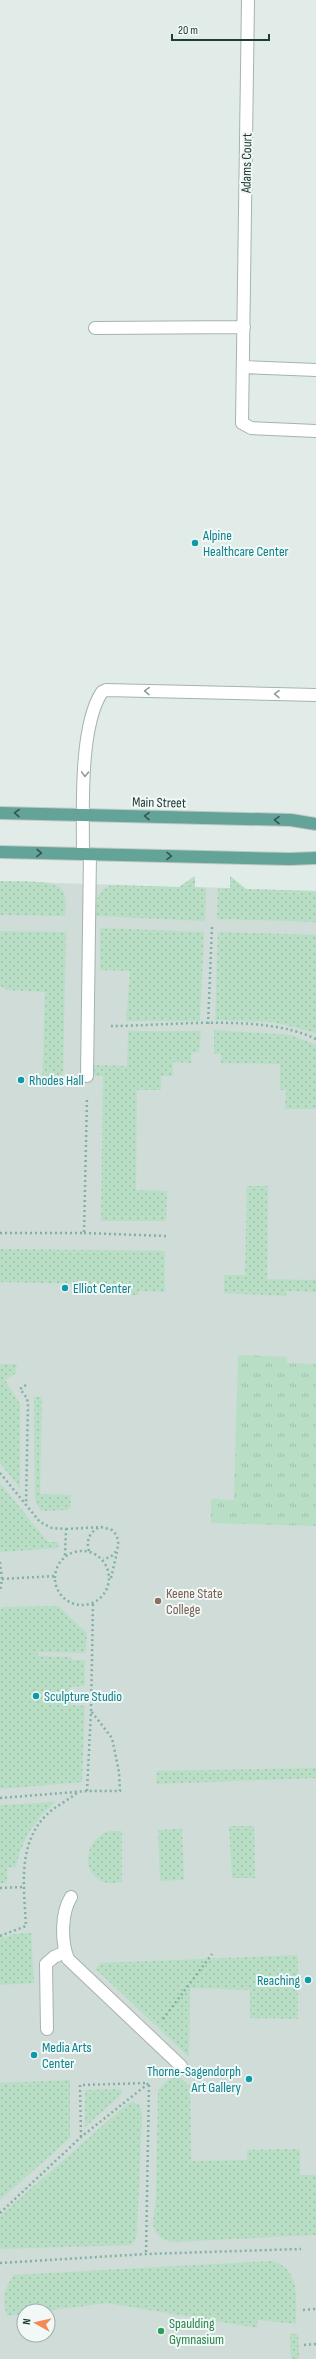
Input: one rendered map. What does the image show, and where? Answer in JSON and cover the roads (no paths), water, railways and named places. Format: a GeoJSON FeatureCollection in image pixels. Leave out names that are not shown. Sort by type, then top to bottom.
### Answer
{"type":"FeatureCollection","features":[{"type":"Feature","properties":{"kind":"main road","name":"Main Street"},"geometry":{"type":"LineString","coordinates":[[0,813],[291,820],[316,824]]}},
{"type":"Feature","properties":{"kind":"main road"},"geometry":{"type":"LineString","coordinates":[[0,852],[290,860],[316,858]]}},
{"type":"Feature","properties":{"kind":"street","name":"Adams Court"},"geometry":{"type":"LineString","coordinates":[[248,0],[242,419],[246,427],[316,431]]}},
{"type":"Feature","properties":{"kind":"street"},"geometry":{"type":"LineString","coordinates":[[95,328],[244,327]]}},
{"type":"Feature","properties":{"kind":"street"},"geometry":{"type":"LineString","coordinates":[[243,367],[316,370]]}},
{"type":"Feature","properties":{"kind":"street"},"geometry":{"type":"LineString","coordinates":[[87,1076],[87,854],[83,815],[88,732],[102,692],[106,690],[316,695]]}},
{"type":"Feature","properties":{"kind":"street"},"geometry":{"type":"LineString","coordinates":[[71,1898],[65,1910],[65,1952],[68,1959],[181,2066]]}},
{"type":"Feature","properties":{"kind":"street"},"geometry":{"type":"LineString","coordinates":[[47,2030],[46,1964],[54,1957],[65,1952]]}},
{"type":"Feature","properties":{"kind":"place","name":"Alpine Healthcare Center"},"geometry":{"type":"Point","coordinates":[195,543]}},
{"type":"Feature","properties":{"kind":"place","name":"Rhodes Hall"},"geometry":{"type":"Point","coordinates":[21,1080]}},
{"type":"Feature","properties":{"kind":"place","name":"Elliot Center"},"geometry":{"type":"Point","coordinates":[65,1288]}},
{"type":"Feature","properties":{"kind":"place","name":"Keene State College"},"geometry":{"type":"Point","coordinates":[158,1601]}},
{"type":"Feature","properties":{"kind":"place","name":"Sculpture Studio"},"geometry":{"type":"Point","coordinates":[36,1696]}},
{"type":"Feature","properties":{"kind":"place","name":"Reaching"},"geometry":{"type":"Point","coordinates":[308,1980]}},
{"type":"Feature","properties":{"kind":"place","name":"Media Arts Center"},"geometry":{"type":"Point","coordinates":[34,2055]}},
{"type":"Feature","properties":{"kind":"place","name":"Thorne-Sagendorph Art Gallery"},"geometry":{"type":"Point","coordinates":[249,2079]}},
{"type":"Feature","properties":{"kind":"place","name":"Spaulding Gymnasium"},"geometry":{"type":"Point","coordinates":[161,2331]}}]}
